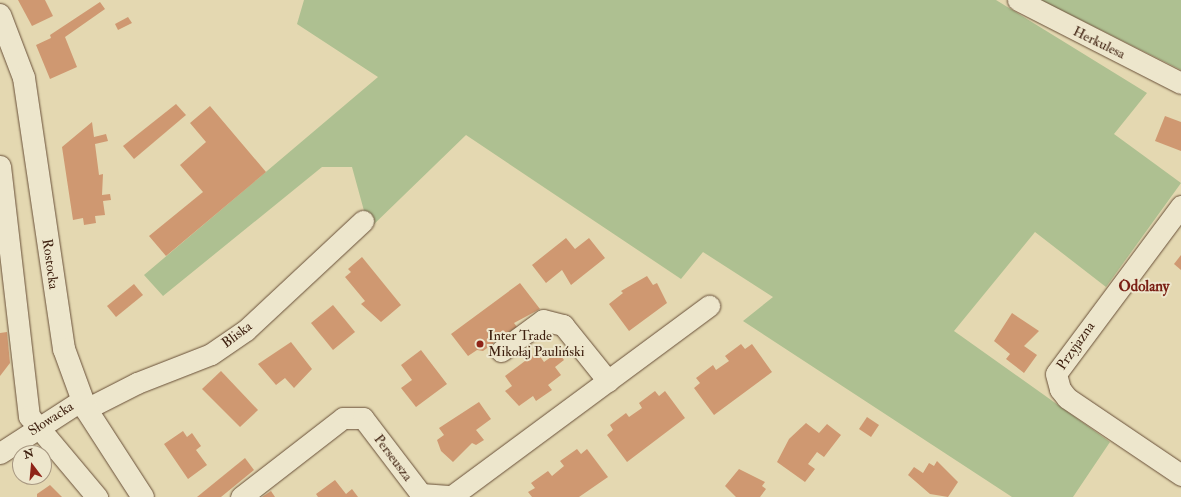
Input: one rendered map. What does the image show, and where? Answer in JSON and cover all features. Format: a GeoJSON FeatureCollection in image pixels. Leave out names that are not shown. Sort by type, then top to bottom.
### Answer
{"type":"FeatureCollection","features":[{"type":"Feature","properties":{"kind":"street","name":"Herkulesa"},"geometry":{"type":"LineString","coordinates":[[1018,0],[1181,83]]}},
{"type":"Feature","properties":{"kind":"street","name":"Rostocka"},"geometry":{"type":"LineString","coordinates":[[0,15],[24,78],[59,331],[84,405],[143,497]]}},
{"type":"Feature","properties":{"kind":"street"},"geometry":{"type":"LineString","coordinates":[[0,166],[27,409],[36,428],[96,497]]}},
{"type":"Feature","properties":{"kind":"street","name":"Przyjazna"},"geometry":{"type":"LineString","coordinates":[[1181,206],[1056,374],[1060,389],[1067,398],[1181,475]]}},
{"type":"Feature","properties":{"kind":"street","name":"Bliska"},"geometry":{"type":"LineString","coordinates":[[84,405],[211,354],[246,330],[363,221]]}},
{"type":"Feature","properties":{"kind":"street","name":"Perseusza"},"geometry":{"type":"LineString","coordinates":[[241,497],[343,418],[363,418],[421,494],[452,496],[709,306]]}},
{"type":"Feature","properties":{"kind":"street"},"geometry":{"type":"LineString","coordinates":[[501,351],[543,320],[563,325],[608,380]]}},
{"type":"Feature","properties":{"kind":"street","name":"Słowacka"},"geometry":{"type":"LineString","coordinates":[[0,453],[36,428],[84,405]]}},
{"type":"Feature","properties":{"kind":"green space"},"geometry":{"type":"Polygon","coordinates":[[[304,0],[996,0],[1147,93],[1114,134],[1181,183],[1106,287],[1035,232],[954,331],[1110,442],[1073,497],[1012,497],[743,321],[773,297],[703,252],[681,279],[466,135],[369,229],[352,167],[322,167],[163,296],[144,275],[378,77],[297,24],[304,0]]]}},
{"type":"Feature","properties":{"kind":"green space"},"geometry":{"type":"Polygon","coordinates":[[[1041,0],[1181,0],[1181,70],[1041,0]]]}},
{"type":"Feature","properties":{"kind":"building"},"geometry":{"type":"Polygon","coordinates":[[[18,0],[45,0],[53,16],[32,26],[18,0]]]}},
{"type":"Feature","properties":{"kind":"building"},"geometry":{"type":"Polygon","coordinates":[[[100,2],[105,9],[65,37],[77,67],[50,79],[36,45],[51,38],[50,35],[100,2]]]}},
{"type":"Feature","properties":{"kind":"building"},"geometry":{"type":"Polygon","coordinates":[[[128,17],[132,23],[118,30],[115,24],[128,17]]]}},
{"type":"Feature","properties":{"kind":"building"},"geometry":{"type":"Polygon","coordinates":[[[176,104],[186,115],[134,159],[123,146],[176,104]]]}},
{"type":"Feature","properties":{"kind":"building"},"geometry":{"type":"Polygon","coordinates":[[[210,106],[266,172],[166,256],[149,236],[203,192],[180,165],[206,142],[190,123],[210,106]]]}},
{"type":"Feature","properties":{"kind":"building"},"geometry":{"type":"Polygon","coordinates":[[[1165,116],[1181,122],[1181,151],[1155,141],[1165,116]]]}},
{"type":"Feature","properties":{"kind":"building"},"geometry":{"type":"Polygon","coordinates":[[[92,122],[94,137],[106,134],[108,141],[95,144],[99,175],[103,174],[102,195],[110,194],[111,200],[103,201],[105,215],[95,216],[96,223],[84,225],[83,218],[73,220],[62,147],[92,122]]]}},
{"type":"Feature","properties":{"kind":"building"},"geometry":{"type":"Polygon","coordinates":[[[566,238],[575,249],[589,238],[605,258],[571,285],[562,270],[546,283],[532,265],[566,238]]]}},
{"type":"Feature","properties":{"kind":"building"},"geometry":{"type":"Polygon","coordinates":[[[1181,255],[1181,270],[1174,264],[1181,255]]]}},
{"type":"Feature","properties":{"kind":"building"},"geometry":{"type":"Polygon","coordinates":[[[362,257],[401,305],[381,322],[361,304],[365,301],[345,277],[351,272],[348,269],[362,257]]]}},
{"type":"Feature","properties":{"kind":"building"},"geometry":{"type":"Polygon","coordinates":[[[647,276],[653,285],[657,283],[667,303],[629,331],[609,304],[623,293],[621,291],[647,276]]]}},
{"type":"Feature","properties":{"kind":"building"},"geometry":{"type":"Polygon","coordinates":[[[520,283],[540,309],[514,323],[517,327],[506,334],[500,333],[491,340],[494,343],[483,351],[477,350],[468,356],[451,334],[520,283]]]}},
{"type":"Feature","properties":{"kind":"building"},"geometry":{"type":"Polygon","coordinates":[[[134,284],[143,295],[116,317],[107,306],[134,284]]]}},
{"type":"Feature","properties":{"kind":"building"},"geometry":{"type":"Polygon","coordinates":[[[333,305],[355,332],[333,350],[311,323],[333,305]]]}},
{"type":"Feature","properties":{"kind":"building"},"geometry":{"type":"Polygon","coordinates":[[[1012,313],[1039,331],[1024,346],[1037,355],[1024,373],[1006,359],[1010,354],[994,341],[1012,313]]]}},
{"type":"Feature","properties":{"kind":"building"},"geometry":{"type":"Polygon","coordinates":[[[7,332],[10,363],[0,376],[0,333],[7,332]]]}},
{"type":"Feature","properties":{"kind":"building"},"geometry":{"type":"Polygon","coordinates":[[[291,342],[312,369],[294,388],[285,378],[276,385],[258,364],[291,342]]]}},
{"type":"Feature","properties":{"kind":"building"},"geometry":{"type":"Polygon","coordinates":[[[741,344],[745,349],[752,344],[772,372],[714,415],[694,388],[700,383],[696,378],[713,365],[716,370],[729,361],[725,356],[741,344]]]}},
{"type":"Feature","properties":{"kind":"building"},"geometry":{"type":"Polygon","coordinates":[[[421,350],[447,384],[416,407],[401,388],[412,380],[401,365],[421,350]]]}},
{"type":"Feature","properties":{"kind":"building"},"geometry":{"type":"Polygon","coordinates":[[[537,352],[544,362],[558,352],[564,360],[555,367],[561,375],[548,385],[552,390],[536,401],[533,396],[519,406],[505,391],[512,386],[505,376],[537,352]]]}},
{"type":"Feature","properties":{"kind":"building"},"geometry":{"type":"Polygon","coordinates":[[[221,371],[258,410],[240,427],[202,389],[221,371]]]}},
{"type":"Feature","properties":{"kind":"building"},"geometry":{"type":"Polygon","coordinates":[[[655,391],[659,396],[665,391],[685,418],[627,462],[607,435],[613,430],[610,425],[626,413],[629,417],[642,408],[639,403],[655,391]]]}},
{"type":"Feature","properties":{"kind":"building"},"geometry":{"type":"Polygon","coordinates":[[[479,402],[491,419],[476,430],[484,440],[476,445],[472,443],[453,462],[441,451],[437,440],[444,435],[439,428],[479,402]]]}},
{"type":"Feature","properties":{"kind":"building"},"geometry":{"type":"Polygon","coordinates":[[[867,417],[879,425],[871,437],[859,429],[867,417]]]}},
{"type":"Feature","properties":{"kind":"building"},"geometry":{"type":"Polygon","coordinates":[[[806,423],[819,433],[827,424],[841,435],[824,457],[817,452],[808,464],[815,469],[805,482],[777,462],[789,439],[806,423]]]}},
{"type":"Feature","properties":{"kind":"building"},"geometry":{"type":"Polygon","coordinates":[[[183,431],[187,437],[192,433],[201,446],[196,450],[207,465],[188,479],[164,444],[183,431]]]}},
{"type":"Feature","properties":{"kind":"building"},"geometry":{"type":"Polygon","coordinates":[[[577,449],[581,454],[587,449],[608,477],[579,497],[532,497],[528,492],[535,488],[531,483],[548,471],[552,476],[564,466],[560,461],[577,449]]]}},
{"type":"Feature","properties":{"kind":"building"},"geometry":{"type":"Polygon","coordinates":[[[245,458],[254,470],[221,497],[197,497],[245,458]]]}},
{"type":"Feature","properties":{"kind":"building"},"geometry":{"type":"Polygon","coordinates":[[[937,461],[958,482],[948,497],[930,494],[908,475],[914,467],[923,473],[929,463],[934,466],[937,461]]]}},
{"type":"Feature","properties":{"kind":"building"},"geometry":{"type":"Polygon","coordinates":[[[739,469],[765,482],[762,486],[766,489],[760,497],[736,497],[725,486],[739,469]]]}},
{"type":"Feature","properties":{"kind":"building"},"geometry":{"type":"Polygon","coordinates":[[[335,480],[346,494],[352,489],[358,497],[318,497],[316,494],[335,480]]]}},
{"type":"Feature","properties":{"kind":"building"},"geometry":{"type":"Polygon","coordinates":[[[50,485],[62,497],[37,497],[37,494],[50,485]]]}},
{"type":"Feature","properties":{"kind":"building"},"geometry":{"type":"Polygon","coordinates":[[[271,491],[275,497],[262,497],[271,491]]]}},
{"type":"Feature","properties":{"kind":"place","name":"Inter Trade Mikołaj Pauliński"},"geometry":{"type":"Point","coordinates":[480,344]}},
{"type":"Feature","properties":{"kind":"district","name":"Odolany"},"geometry":{"type":"Point","coordinates":[1144,287]}}]}
